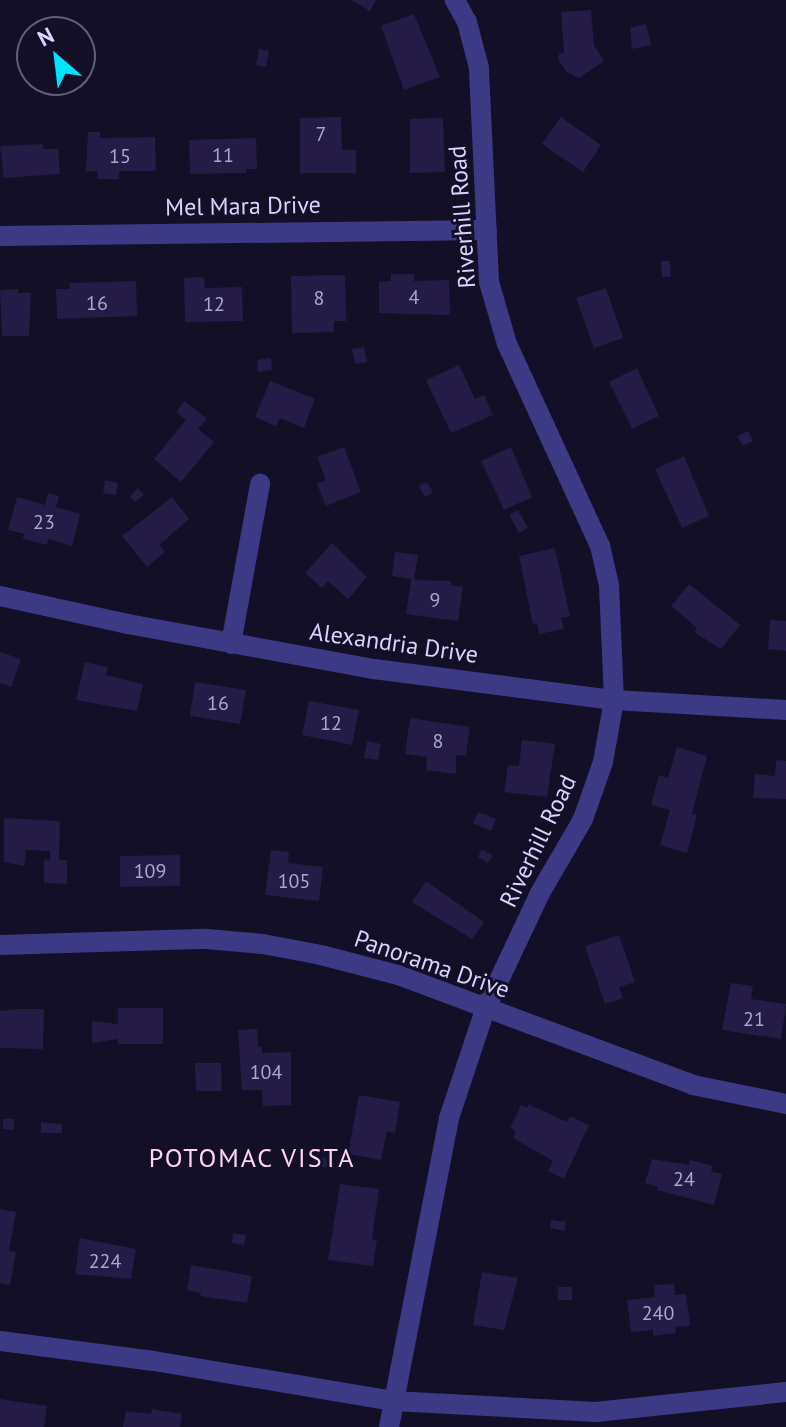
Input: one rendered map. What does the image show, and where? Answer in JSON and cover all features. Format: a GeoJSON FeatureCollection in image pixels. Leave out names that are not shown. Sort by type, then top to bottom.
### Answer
{"type":"FeatureCollection","features":[{"type":"Feature","properties":{"kind":"street","name":"Riverhill Road"},"geometry":{"type":"LineString","coordinates":[[389,1427],[449,1118],[485,1010],[540,893],[583,819],[600,771],[614,700],[612,637],[604,561],[586,510],[499,323],[489,282],[479,68],[467,22],[455,0]]}},
{"type":"Feature","properties":{"kind":"street","name":"Mel Mara Drive"},"geometry":{"type":"LineString","coordinates":[[0,236],[487,230]]}},
{"type":"Feature","properties":{"kind":"street"},"geometry":{"type":"LineString","coordinates":[[231,644],[260,484]]}},
{"type":"Feature","properties":{"kind":"street","name":"Alexandria Drive"},"geometry":{"type":"LineString","coordinates":[[0,596],[231,644],[374,669],[614,700],[786,710]]}},
{"type":"Feature","properties":{"kind":"street","name":"Panorama Drive"},"geometry":{"type":"LineString","coordinates":[[0,945],[207,939],[263,944],[368,966],[693,1085],[786,1104]]}},
{"type":"Feature","properties":{"kind":"street"},"geometry":{"type":"LineString","coordinates":[[0,1341],[154,1361],[393,1401],[596,1412],[786,1392]]}},
{"type":"Feature","properties":{"kind":"building"},"geometry":{"type":"Polygon","coordinates":[[[351,0],[376,0],[370,11],[351,0]]]}},
{"type":"Feature","properties":{"kind":"building"},"geometry":{"type":"Polygon","coordinates":[[[591,10],[594,45],[604,61],[579,78],[567,72],[559,61],[559,54],[564,52],[561,12],[591,10]]]}},
{"type":"Feature","properties":{"kind":"building"},"geometry":{"type":"Polygon","coordinates":[[[414,14],[440,77],[404,90],[381,26],[414,14]]]}},
{"type":"Feature","properties":{"kind":"building"},"geometry":{"type":"Polygon","coordinates":[[[646,24],[651,45],[632,49],[630,28],[646,24]]]}},
{"type":"Feature","properties":{"kind":"building"},"geometry":{"type":"Polygon","coordinates":[[[259,49],[269,51],[266,67],[256,65],[259,49]]]}},
{"type":"Feature","properties":{"kind":"building"},"geometry":{"type":"Polygon","coordinates":[[[341,117],[342,150],[356,150],[356,173],[300,173],[300,118],[341,117]]]}},
{"type":"Feature","properties":{"kind":"building"},"geometry":{"type":"Polygon","coordinates":[[[561,117],[601,145],[583,172],[542,144],[561,117]]]}},
{"type":"Feature","properties":{"kind":"building"},"geometry":{"type":"Polygon","coordinates":[[[443,118],[445,172],[410,173],[410,119],[443,118]]]}},
{"type":"Feature","properties":{"kind":"building"},"geometry":{"type":"Polygon","coordinates":[[[88,132],[100,132],[100,138],[155,137],[156,171],[119,171],[119,179],[98,179],[97,171],[86,172],[88,132]]]}},
{"type":"Feature","properties":{"kind":"building"},"geometry":{"type":"Polygon","coordinates":[[[256,138],[257,169],[246,169],[247,173],[190,174],[189,140],[256,138]]]}},
{"type":"Feature","properties":{"kind":"building"},"geometry":{"type":"Polygon","coordinates":[[[43,144],[43,149],[58,149],[60,174],[4,178],[0,146],[43,144]]]}},
{"type":"Feature","properties":{"kind":"building"},"geometry":{"type":"Polygon","coordinates":[[[661,261],[670,261],[671,277],[662,277],[661,261]]]}},
{"type":"Feature","properties":{"kind":"building"},"geometry":{"type":"Polygon","coordinates":[[[391,274],[414,274],[414,281],[449,280],[450,315],[379,313],[379,282],[391,281],[391,274]]]}},
{"type":"Feature","properties":{"kind":"building"},"geometry":{"type":"Polygon","coordinates":[[[345,275],[346,321],[334,321],[334,332],[292,333],[291,276],[345,275]]]}},
{"type":"Feature","properties":{"kind":"building"},"geometry":{"type":"Polygon","coordinates":[[[204,277],[205,288],[242,287],[243,321],[185,322],[184,278],[204,277]]]}},
{"type":"Feature","properties":{"kind":"building"},"geometry":{"type":"Polygon","coordinates":[[[136,281],[137,316],[57,319],[56,289],[70,289],[69,283],[136,281]]]}},
{"type":"Feature","properties":{"kind":"building"},"geometry":{"type":"Polygon","coordinates":[[[606,288],[623,338],[594,348],[576,298],[606,288]]]}},
{"type":"Feature","properties":{"kind":"building"},"geometry":{"type":"Polygon","coordinates":[[[18,289],[18,293],[31,293],[29,336],[2,336],[0,290],[18,289]]]}},
{"type":"Feature","properties":{"kind":"building"},"geometry":{"type":"Polygon","coordinates":[[[364,347],[367,362],[355,364],[352,349],[364,347]]]}},
{"type":"Feature","properties":{"kind":"building"},"geometry":{"type":"Polygon","coordinates":[[[271,358],[272,370],[258,372],[257,360],[271,358]]]}},
{"type":"Feature","properties":{"kind":"building"},"geometry":{"type":"Polygon","coordinates":[[[459,365],[475,399],[484,395],[493,415],[451,433],[426,380],[459,365]]]}},
{"type":"Feature","properties":{"kind":"building"},"geometry":{"type":"Polygon","coordinates":[[[637,368],[659,416],[632,429],[609,382],[637,368]]]}},
{"type":"Feature","properties":{"kind":"building"},"geometry":{"type":"Polygon","coordinates":[[[270,381],[315,399],[304,428],[280,418],[276,426],[255,417],[270,381]]]}},
{"type":"Feature","properties":{"kind":"building"},"geometry":{"type":"Polygon","coordinates":[[[185,401],[207,419],[198,429],[214,442],[181,482],[154,459],[186,420],[176,412],[185,401]]]}},
{"type":"Feature","properties":{"kind":"building"},"geometry":{"type":"Polygon","coordinates":[[[748,431],[753,441],[743,446],[737,436],[748,431]]]}},
{"type":"Feature","properties":{"kind":"building"},"geometry":{"type":"Polygon","coordinates":[[[344,447],[361,492],[326,506],[317,484],[326,480],[317,457],[344,447]]]}},
{"type":"Feature","properties":{"kind":"building"},"geometry":{"type":"Polygon","coordinates":[[[511,447],[532,497],[504,510],[481,461],[511,447]]]}},
{"type":"Feature","properties":{"kind":"building"},"geometry":{"type":"Polygon","coordinates":[[[684,456],[709,516],[682,528],[655,469],[684,456]]]}},
{"type":"Feature","properties":{"kind":"building"},"geometry":{"type":"Polygon","coordinates":[[[105,480],[118,483],[116,495],[103,493],[105,480]]]}},
{"type":"Feature","properties":{"kind":"building"},"geometry":{"type":"Polygon","coordinates":[[[427,482],[433,493],[425,497],[419,486],[427,482]]]}},
{"type":"Feature","properties":{"kind":"building"},"geometry":{"type":"Polygon","coordinates":[[[138,488],[144,495],[135,502],[130,496],[138,488]]]}},
{"type":"Feature","properties":{"kind":"building"},"geometry":{"type":"Polygon","coordinates":[[[48,493],[59,496],[56,507],[80,514],[72,546],[48,539],[47,545],[23,539],[24,534],[8,530],[17,497],[45,505],[48,493]]]}},
{"type":"Feature","properties":{"kind":"building"},"geometry":{"type":"Polygon","coordinates":[[[172,497],[189,519],[159,545],[165,552],[147,567],[122,536],[172,497]]]}},
{"type":"Feature","properties":{"kind":"building"},"geometry":{"type":"Polygon","coordinates":[[[518,510],[528,528],[519,533],[509,515],[518,510]]]}},
{"type":"Feature","properties":{"kind":"building"},"geometry":{"type":"Polygon","coordinates":[[[332,543],[367,577],[348,599],[328,581],[322,588],[305,573],[332,543]]]}},
{"type":"Feature","properties":{"kind":"building"},"geometry":{"type":"Polygon","coordinates":[[[555,548],[570,616],[561,618],[564,629],[539,634],[537,623],[533,624],[519,556],[555,548]]]}},
{"type":"Feature","properties":{"kind":"building"},"geometry":{"type":"Polygon","coordinates":[[[395,552],[418,555],[414,580],[451,581],[451,585],[463,587],[458,621],[406,614],[411,579],[392,576],[395,552]]]}},
{"type":"Feature","properties":{"kind":"building"},"geometry":{"type":"Polygon","coordinates":[[[689,584],[740,625],[721,649],[694,632],[697,628],[671,606],[689,584]]]}},
{"type":"Feature","properties":{"kind":"building"},"geometry":{"type":"Polygon","coordinates":[[[770,620],[786,621],[786,651],[768,649],[770,620]]]}},
{"type":"Feature","properties":{"kind":"building"},"geometry":{"type":"Polygon","coordinates":[[[0,652],[21,659],[11,687],[0,683],[0,652]]]}},
{"type":"Feature","properties":{"kind":"building"},"geometry":{"type":"Polygon","coordinates":[[[85,662],[108,667],[106,675],[143,684],[137,711],[76,700],[85,662]]]}},
{"type":"Feature","properties":{"kind":"building"},"geometry":{"type":"Polygon","coordinates":[[[195,682],[246,690],[240,724],[190,716],[195,682]]]}},
{"type":"Feature","properties":{"kind":"building"},"geometry":{"type":"Polygon","coordinates":[[[309,701],[359,710],[352,745],[302,735],[309,701]]]}},
{"type":"Feature","properties":{"kind":"building"},"geometry":{"type":"Polygon","coordinates":[[[410,718],[470,727],[466,756],[456,755],[456,774],[426,770],[427,757],[405,754],[410,718]]]}},
{"type":"Feature","properties":{"kind":"building"},"geometry":{"type":"Polygon","coordinates":[[[522,740],[555,744],[547,797],[504,792],[508,765],[519,766],[522,740]]]}},
{"type":"Feature","properties":{"kind":"building"},"geometry":{"type":"Polygon","coordinates":[[[367,741],[381,744],[378,760],[364,758],[367,741]]]}},
{"type":"Feature","properties":{"kind":"building"},"geometry":{"type":"Polygon","coordinates":[[[677,747],[707,756],[692,814],[697,815],[687,853],[660,845],[670,810],[651,805],[659,775],[668,778],[677,747]]]}},
{"type":"Feature","properties":{"kind":"building"},"geometry":{"type":"Polygon","coordinates":[[[776,760],[786,761],[786,799],[753,798],[755,774],[775,776],[776,760]]]}},
{"type":"Feature","properties":{"kind":"building"},"geometry":{"type":"Polygon","coordinates":[[[478,812],[496,819],[491,831],[473,823],[478,812]]]}},
{"type":"Feature","properties":{"kind":"building"},"geometry":{"type":"Polygon","coordinates":[[[4,818],[60,821],[59,860],[67,860],[67,884],[44,883],[44,859],[50,860],[50,851],[26,850],[24,866],[4,862],[4,818]]]}},
{"type":"Feature","properties":{"kind":"building"},"geometry":{"type":"Polygon","coordinates":[[[482,849],[493,856],[488,863],[478,857],[482,849]]]}},
{"type":"Feature","properties":{"kind":"building"},"geometry":{"type":"Polygon","coordinates":[[[271,850],[289,852],[288,863],[323,867],[319,901],[265,895],[271,850]]]}},
{"type":"Feature","properties":{"kind":"building"},"geometry":{"type":"Polygon","coordinates":[[[180,855],[180,886],[120,887],[120,856],[180,855]]]}},
{"type":"Feature","properties":{"kind":"building"},"geometry":{"type":"Polygon","coordinates":[[[426,881],[484,922],[472,939],[412,902],[426,881]]]}},
{"type":"Feature","properties":{"kind":"building"},"geometry":{"type":"Polygon","coordinates":[[[619,935],[635,982],[619,987],[623,998],[605,1004],[585,946],[619,935]]]}},
{"type":"Feature","properties":{"kind":"building"},"geometry":{"type":"Polygon","coordinates":[[[731,983],[753,986],[751,999],[786,1004],[781,1039],[722,1030],[731,983]]]}},
{"type":"Feature","properties":{"kind":"building"},"geometry":{"type":"Polygon","coordinates":[[[118,1008],[163,1008],[163,1044],[118,1044],[118,1039],[92,1043],[92,1021],[118,1024],[118,1008]]]}},
{"type":"Feature","properties":{"kind":"building"},"geometry":{"type":"Polygon","coordinates":[[[44,1009],[43,1049],[0,1048],[0,1011],[44,1009]]]}},
{"type":"Feature","properties":{"kind":"building"},"geometry":{"type":"Polygon","coordinates":[[[257,1029],[258,1047],[262,1047],[262,1053],[291,1052],[291,1105],[263,1106],[262,1090],[242,1090],[238,1030],[257,1029]]]}},
{"type":"Feature","properties":{"kind":"building"},"geometry":{"type":"Polygon","coordinates":[[[195,1063],[221,1063],[222,1091],[196,1091],[195,1063]]]}},
{"type":"Feature","properties":{"kind":"building"},"geometry":{"type":"Polygon","coordinates":[[[359,1095],[400,1102],[395,1133],[387,1131],[381,1160],[348,1154],[359,1095]]]}},
{"type":"Feature","properties":{"kind":"building"},"geometry":{"type":"Polygon","coordinates":[[[528,1104],[567,1122],[570,1116],[589,1125],[564,1179],[548,1171],[553,1161],[513,1138],[516,1131],[510,1128],[521,1105],[527,1108],[528,1104]]]}},
{"type":"Feature","properties":{"kind":"building"},"geometry":{"type":"Polygon","coordinates":[[[3,1119],[14,1119],[14,1130],[3,1129],[3,1119]]]}},
{"type":"Feature","properties":{"kind":"building"},"geometry":{"type":"Polygon","coordinates":[[[41,1122],[62,1124],[62,1133],[41,1133],[41,1122]]]}},
{"type":"Feature","properties":{"kind":"building"},"geometry":{"type":"Polygon","coordinates":[[[316,1156],[329,1159],[327,1168],[314,1165],[316,1156]]]}},
{"type":"Feature","properties":{"kind":"building"},"geometry":{"type":"Polygon","coordinates":[[[652,1159],[689,1165],[690,1160],[713,1166],[711,1172],[722,1174],[714,1205],[657,1190],[658,1187],[645,1183],[652,1159]]]}},
{"type":"Feature","properties":{"kind":"building"},"geometry":{"type":"Polygon","coordinates":[[[340,1184],[379,1189],[372,1239],[377,1240],[373,1266],[328,1260],[340,1184]]]}},
{"type":"Feature","properties":{"kind":"building"},"geometry":{"type":"Polygon","coordinates":[[[0,1209],[16,1212],[9,1251],[16,1252],[10,1285],[0,1283],[0,1209]]]}},
{"type":"Feature","properties":{"kind":"building"},"geometry":{"type":"Polygon","coordinates":[[[551,1220],[566,1222],[565,1231],[550,1228],[551,1220]]]}},
{"type":"Feature","properties":{"kind":"building"},"geometry":{"type":"Polygon","coordinates":[[[233,1233],[246,1235],[244,1245],[232,1243],[233,1233]]]}},
{"type":"Feature","properties":{"kind":"building"},"geometry":{"type":"Polygon","coordinates":[[[80,1238],[136,1249],[131,1279],[75,1274],[80,1238]]]}},
{"type":"Feature","properties":{"kind":"building"},"geometry":{"type":"Polygon","coordinates":[[[191,1265],[252,1276],[247,1303],[200,1296],[201,1293],[187,1290],[191,1265]]]}},
{"type":"Feature","properties":{"kind":"building"},"geometry":{"type":"Polygon","coordinates":[[[482,1272],[518,1278],[504,1330],[473,1325],[482,1272]]]}},
{"type":"Feature","properties":{"kind":"building"},"geometry":{"type":"Polygon","coordinates":[[[674,1284],[675,1295],[686,1294],[690,1326],[675,1327],[676,1333],[653,1336],[653,1330],[631,1332],[627,1300],[655,1297],[654,1285],[674,1284]]]}},
{"type":"Feature","properties":{"kind":"building"},"geometry":{"type":"Polygon","coordinates":[[[558,1287],[572,1287],[572,1300],[558,1300],[558,1287]]]}},
{"type":"Feature","properties":{"kind":"building"},"geometry":{"type":"Polygon","coordinates":[[[0,1399],[47,1406],[44,1427],[0,1427],[0,1399]]]}},
{"type":"Feature","properties":{"kind":"building"},"geometry":{"type":"Polygon","coordinates":[[[152,1409],[182,1414],[180,1427],[123,1427],[126,1411],[151,1414],[152,1409]]]}},
{"type":"Feature","properties":{"kind":"district","name":"POTOMAC VISTA"},"geometry":{"type":"Point","coordinates":[252,1158]}}]}
